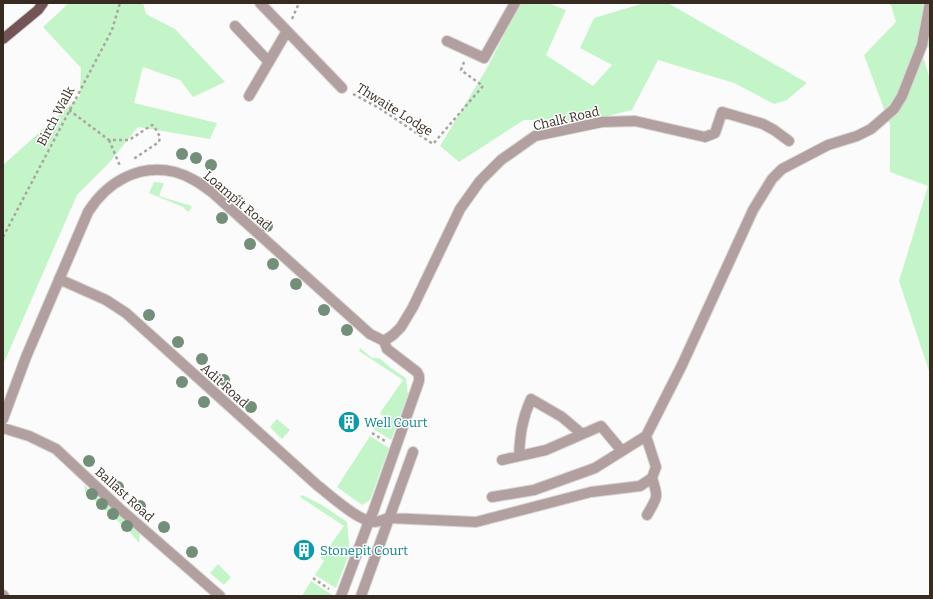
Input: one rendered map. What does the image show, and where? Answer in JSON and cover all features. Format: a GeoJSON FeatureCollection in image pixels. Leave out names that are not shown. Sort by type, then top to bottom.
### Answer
{"type":"FeatureCollection","features":[{"type":"Feature","properties":{"kind":"main road"},"geometry":{"type":"LineString","coordinates":[[3,39],[38,10],[43,3]]}},
{"type":"Feature","properties":{"kind":"street"},"geometry":{"type":"LineString","coordinates":[[260,3],[342,88]]}},
{"type":"Feature","properties":{"kind":"street"},"geometry":{"type":"LineString","coordinates":[[447,41],[484,58],[515,3]]}},
{"type":"Feature","properties":{"kind":"street"},"geometry":{"type":"LineString","coordinates":[[492,497],[534,490],[595,468],[646,436],[682,365],[753,210],[772,179],[782,169],[828,145],[857,136],[871,129],[894,109],[902,96],[922,45],[930,3]]}},
{"type":"Feature","properties":{"kind":"street"},"geometry":{"type":"LineString","coordinates":[[235,26],[269,62]]}},
{"type":"Feature","properties":{"kind":"street"},"geometry":{"type":"LineString","coordinates":[[249,96],[287,31]]}},
{"type":"Feature","properties":{"kind":"street","name":"Chalk Road"},"geometry":{"type":"LineString","coordinates":[[384,341],[393,335],[400,327],[413,307],[460,208],[469,195],[480,181],[501,160],[535,136],[602,122],[635,121],[705,137],[715,133],[722,112],[763,124],[789,141]]}},
{"type":"Feature","properties":{"kind":"street","name":"Loampit Road"},"geometry":{"type":"LineString","coordinates":[[3,419],[26,357],[88,212],[106,189],[133,174],[145,171],[160,170],[175,172],[189,177],[201,184],[213,193],[370,334],[384,341]]}},
{"type":"Feature","properties":{"kind":"street","name":"Adit Road"},"geometry":{"type":"LineString","coordinates":[[59,279],[106,300],[126,313],[317,485],[337,502],[368,521]]}},
{"type":"Feature","properties":{"kind":"street"},"geometry":{"type":"LineString","coordinates":[[341,596],[368,521],[373,512],[419,381],[417,372],[387,349],[384,341]]}},
{"type":"Feature","properties":{"kind":"street"},"geometry":{"type":"LineString","coordinates":[[519,456],[522,428],[525,414],[531,399],[562,416],[582,434]]}},
{"type":"Feature","properties":{"kind":"street"},"geometry":{"type":"LineString","coordinates":[[502,460],[546,450],[601,426],[622,452]]}},
{"type":"Feature","properties":{"kind":"street","name":"Ballast Road"},"geometry":{"type":"LineString","coordinates":[[3,428],[29,436],[56,449],[119,508],[220,596]]}},
{"type":"Feature","properties":{"kind":"street"},"geometry":{"type":"LineString","coordinates":[[368,521],[375,522],[389,518],[476,522],[591,492],[640,486],[652,478],[656,467],[646,436]]}},
{"type":"Feature","properties":{"kind":"street"},"geometry":{"type":"LineString","coordinates":[[361,596],[413,452]]}},
{"type":"Feature","properties":{"kind":"street"},"geometry":{"type":"LineString","coordinates":[[647,515],[657,498],[657,493],[652,478]]}},
{"type":"Feature","properties":{"kind":"path","name":"Birch Walk"},"geometry":{"type":"LineString","coordinates":[[3,237],[112,30],[120,3]]}},
{"type":"Feature","properties":{"kind":"path","name":"Thwaite Lodge"},"geometry":{"type":"LineString","coordinates":[[342,88],[379,108],[432,144],[483,86],[461,70],[468,50]]}},
{"type":"Feature","properties":{"kind":"path"},"geometry":{"type":"LineString","coordinates":[[69,110],[109,140],[125,178]]}},
{"type":"Feature","properties":{"kind":"path"},"geometry":{"type":"LineString","coordinates":[[109,140],[129,140],[152,125],[154,126],[160,136],[159,142],[129,162]]}},
{"type":"Feature","properties":{"kind":"path"},"geometry":{"type":"LineString","coordinates":[[372,433],[391,445]]}},
{"type":"Feature","properties":{"kind":"path"},"geometry":{"type":"LineString","coordinates":[[313,578],[331,590]]}},
{"type":"Feature","properties":{"kind":"green space"},"geometry":{"type":"Polygon","coordinates":[[[69,3],[143,3],[146,14],[175,29],[225,82],[193,97],[180,80],[143,67],[134,103],[217,123],[210,139],[138,127],[109,163],[77,195],[3,365],[3,165],[80,96],[81,68],[43,27],[69,3]]]}},
{"type":"Feature","properties":{"kind":"green space"},"geometry":{"type":"Polygon","coordinates":[[[520,3],[548,3],[566,10],[546,55],[593,86],[612,65],[580,48],[594,18],[644,3],[668,3],[807,83],[787,100],[774,104],[734,83],[658,60],[632,110],[588,121],[524,120],[459,162],[440,146],[487,68],[520,3]]]}},
{"type":"Feature","properties":{"kind":"green space"},"geometry":{"type":"Polygon","coordinates":[[[885,3],[930,3],[930,46],[922,52],[930,80],[930,374],[899,281],[928,186],[890,172],[890,125],[864,55],[896,22],[891,5],[885,3]]]}},
{"type":"Feature","properties":{"kind":"green space"},"geometry":{"type":"Polygon","coordinates":[[[154,182],[164,183],[159,196],[188,204],[192,207],[188,212],[183,207],[149,193],[154,182]]]}},
{"type":"Feature","properties":{"kind":"green space"},"geometry":{"type":"Polygon","coordinates":[[[360,348],[372,358],[379,358],[406,378],[408,395],[391,440],[374,429],[383,416],[380,413],[403,380],[359,351],[360,348]]]}},
{"type":"Feature","properties":{"kind":"green space"},"geometry":{"type":"Polygon","coordinates":[[[277,419],[290,430],[282,439],[270,427],[277,419]]]}},
{"type":"Feature","properties":{"kind":"green space"},"geometry":{"type":"Polygon","coordinates":[[[370,436],[389,448],[370,500],[362,505],[337,487],[370,436]]]}},
{"type":"Feature","properties":{"kind":"green space"},"geometry":{"type":"Polygon","coordinates":[[[84,485],[140,534],[139,543],[131,533],[85,492],[84,485]]]}},
{"type":"Feature","properties":{"kind":"green space"},"geometry":{"type":"Polygon","coordinates":[[[302,495],[322,505],[347,522],[350,552],[336,588],[315,575],[324,561],[321,558],[344,526],[300,497],[302,495]]]}},
{"type":"Feature","properties":{"kind":"green space"},"geometry":{"type":"Polygon","coordinates":[[[218,564],[231,577],[224,585],[210,573],[218,564]]]}},
{"type":"Feature","properties":{"kind":"green space"},"geometry":{"type":"Polygon","coordinates":[[[311,581],[334,596],[302,596],[311,581]]]}},
{"type":"Feature","properties":{"kind":"place","name":"Well Court"},"geometry":{"type":"Point","coordinates":[349,422]}},
{"type":"Feature","properties":{"kind":"place","name":"Stonepit Court"},"geometry":{"type":"Point","coordinates":[304,550]}}]}
